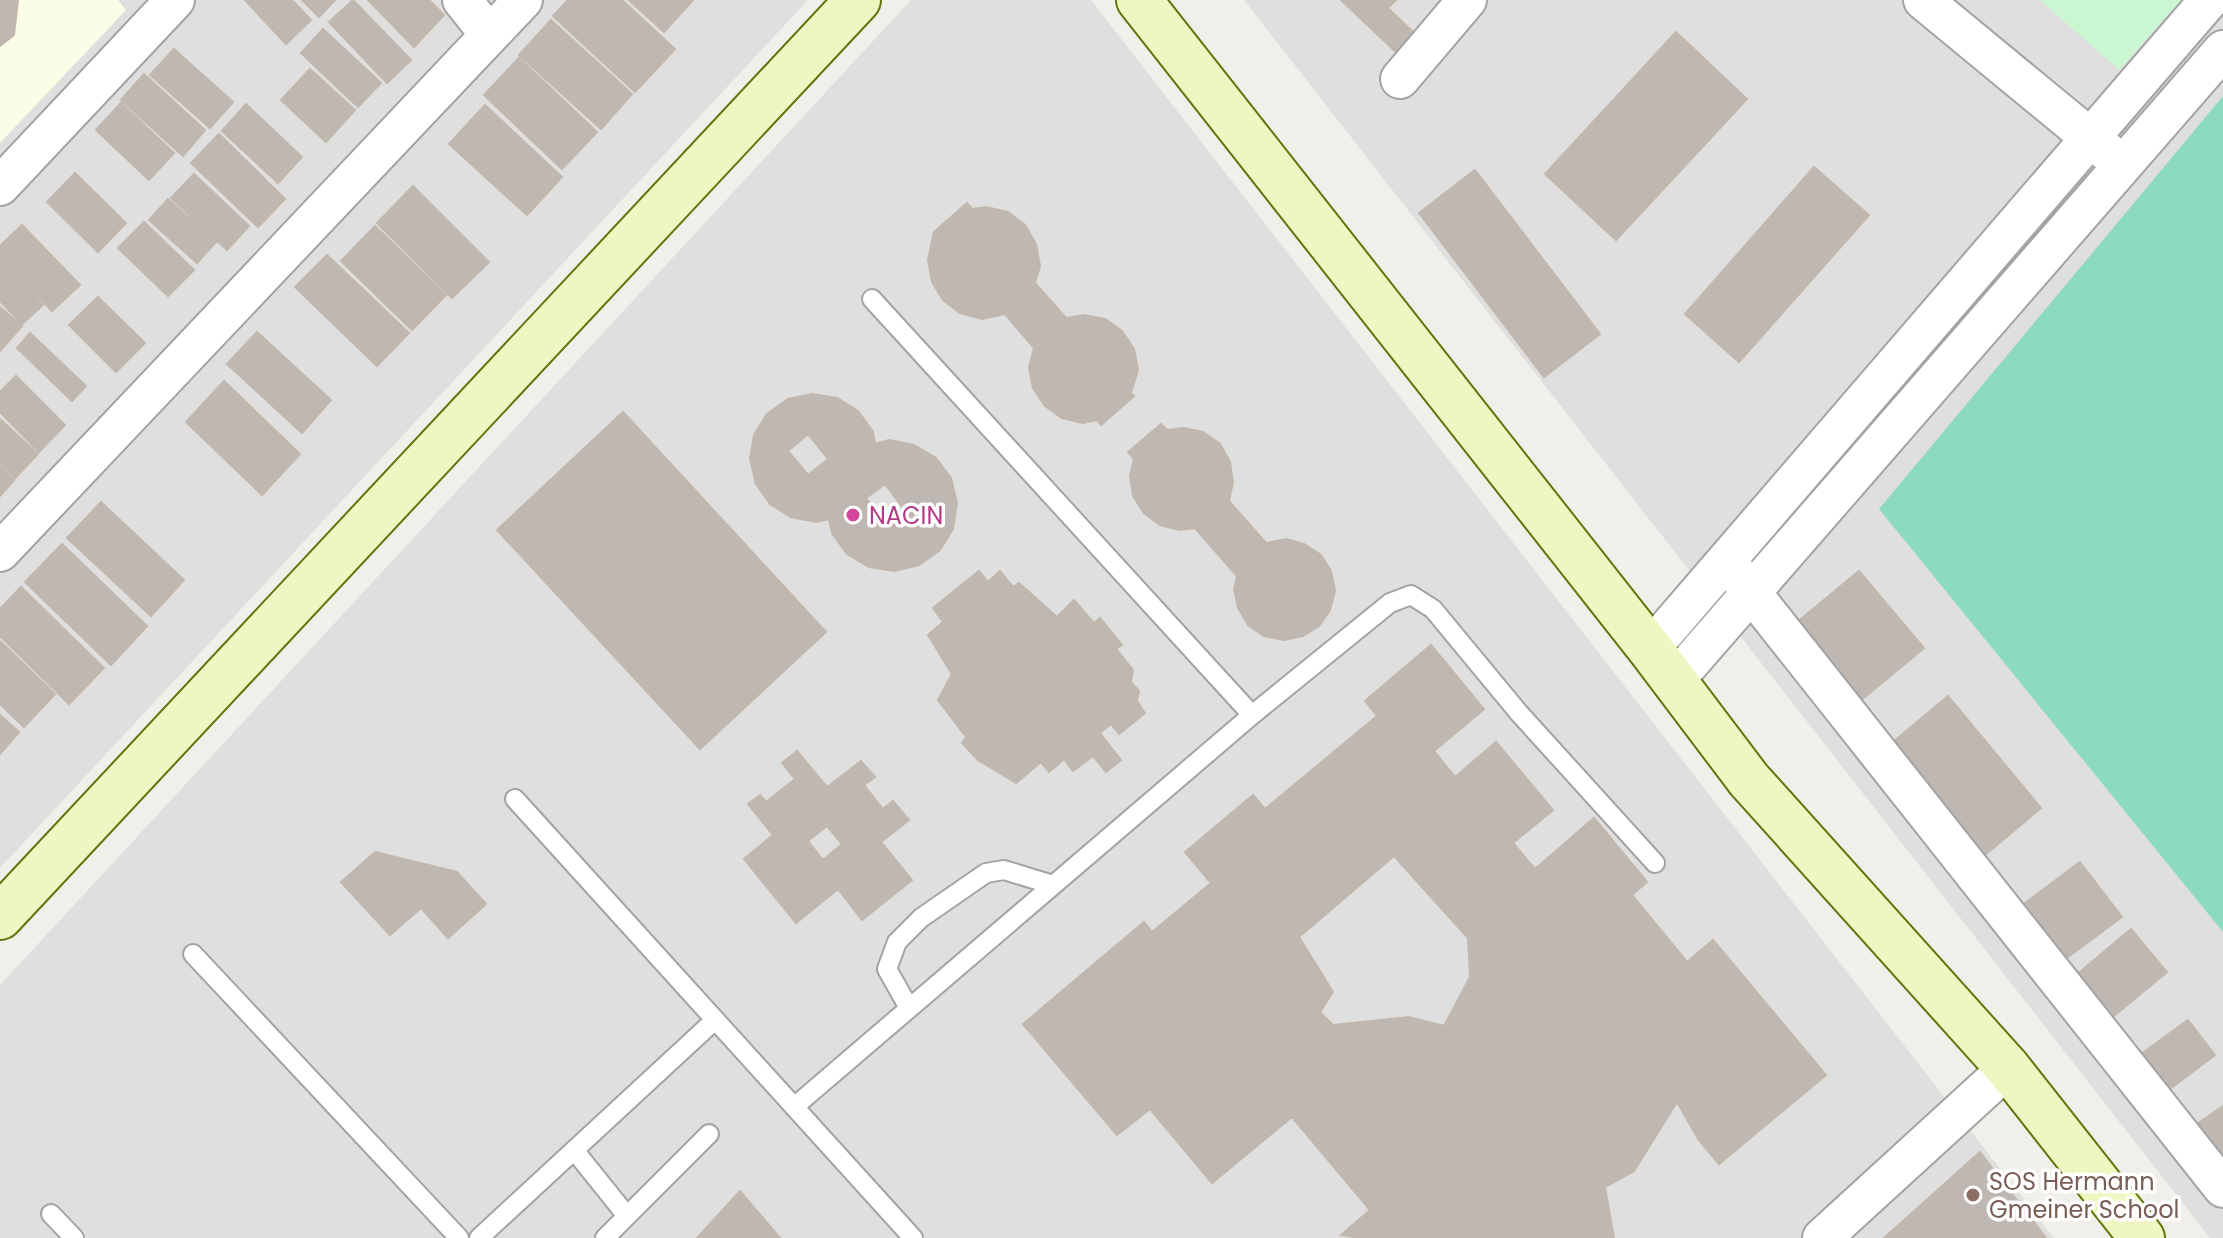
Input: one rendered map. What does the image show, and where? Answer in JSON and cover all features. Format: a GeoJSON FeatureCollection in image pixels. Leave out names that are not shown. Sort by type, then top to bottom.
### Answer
{"type":"FeatureCollection","features":[{"type":"Feature","properties":{"kind":"street"},"geometry":{"type":"LineString","coordinates":[[462,0],[489,34]]}},
{"type":"Feature","properties":{"kind":"street"},"geometry":{"type":"LineString","coordinates":[[0,552],[523,0]]}},
{"type":"Feature","properties":{"kind":"street"},"geometry":{"type":"LineString","coordinates":[[0,917],[858,0]]}},
{"type":"Feature","properties":{"kind":"street"},"geometry":{"type":"LineString","coordinates":[[1139,0],[1663,665],[1749,780],[2008,1068],[2142,1238]]}},
{"type":"Feature","properties":{"kind":"street"},"geometry":{"type":"LineString","coordinates":[[1400,79],[1467,0]]}},
{"type":"Feature","properties":{"kind":"street"},"geometry":{"type":"LineString","coordinates":[[1923,0],[2122,165]]}},
{"type":"Feature","properties":{"kind":"street"},"geometry":{"type":"LineString","coordinates":[[1663,665],[1726,561],[2209,0]]}},
{"type":"Feature","properties":{"kind":"street"},"geometry":{"type":"LineString","coordinates":[[0,186],[162,5]]}},
{"type":"Feature","properties":{"kind":"street"},"geometry":{"type":"LineString","coordinates":[[1663,665],[1750,591],[2223,50]]}},
{"type":"Feature","properties":{"kind":"street"},"geometry":{"type":"LineString","coordinates":[[1726,561],[2223,1188]]}},
{"type":"Feature","properties":{"kind":"street"},"geometry":{"type":"LineString","coordinates":[[1822,1238],[2008,1068]]}},
{"type":"Feature","properties":{"kind":"lane"},"geometry":{"type":"LineString","coordinates":[[872,299],[1252,715]]}},
{"type":"Feature","properties":{"kind":"lane"},"geometry":{"type":"LineString","coordinates":[[794,1107],[1252,715],[1390,603],[1411,595],[1433,609],[1519,713],[1655,863]]}},
{"type":"Feature","properties":{"kind":"lane"},"geometry":{"type":"LineString","coordinates":[[515,799],[913,1238]]}},
{"type":"Feature","properties":{"kind":"lane"},"geometry":{"type":"LineString","coordinates":[[909,1008],[887,969],[897,942],[921,918],[986,873],[1004,870],[1053,885]]}},
{"type":"Feature","properties":{"kind":"lane"},"geometry":{"type":"LineString","coordinates":[[193,954],[459,1238]]}},
{"type":"Feature","properties":{"kind":"lane"},"geometry":{"type":"LineString","coordinates":[[479,1238],[715,1020]]}},
{"type":"Feature","properties":{"kind":"lane"},"geometry":{"type":"LineString","coordinates":[[605,1238],[709,1134]]}},
{"type":"Feature","properties":{"kind":"lane"},"geometry":{"type":"LineString","coordinates":[[574,1150],[627,1216]]}},
{"type":"Feature","properties":{"kind":"lane"},"geometry":{"type":"LineString","coordinates":[[51,1214],[74,1238]]}},
{"type":"Feature","properties":{"kind":"shaded area"},"geometry":{"type":"Polygon","coordinates":[[[0,0],[808,0],[0,868],[0,0]]]}},
{"type":"Feature","properties":{"kind":"shaded area"},"geometry":{"type":"Polygon","coordinates":[[[0,0],[118,0],[126,10],[0,143],[0,0]]]}},
{"type":"Feature","properties":{"kind":"shaded area"},"geometry":{"type":"Polygon","coordinates":[[[911,0],[1091,0],[2054,1238],[0,1238],[0,985],[911,0]]]}},
{"type":"Feature","properties":{"kind":"shaded area"},"geometry":{"type":"Polygon","coordinates":[[[1244,0],[2223,0],[2223,1238],[2210,1238],[1244,0]]]}},
{"type":"Feature","properties":{"kind":"green space"},"geometry":{"type":"Polygon","coordinates":[[[2040,0],[2181,0],[2119,70],[2040,0]]]}},
{"type":"Feature","properties":{"kind":"green space"},"geometry":{"type":"Polygon","coordinates":[[[2223,96],[2223,932],[1879,509],[2223,96]]]}},
{"type":"Feature","properties":{"kind":"building"},"geometry":{"type":"Polygon","coordinates":[[[0,0],[18,0],[14,35],[0,46],[0,0]]]}},
{"type":"Feature","properties":{"kind":"building"},"geometry":{"type":"Polygon","coordinates":[[[245,0],[292,0],[311,20],[286,44],[245,0]]]}},
{"type":"Feature","properties":{"kind":"building"},"geometry":{"type":"Polygon","coordinates":[[[302,0],[335,0],[319,17],[302,0]]]}},
{"type":"Feature","properties":{"kind":"building"},"geometry":{"type":"Polygon","coordinates":[[[353,0],[411,60],[387,83],[329,22],[353,0]]]}},
{"type":"Feature","properties":{"kind":"building"},"geometry":{"type":"Polygon","coordinates":[[[368,0],[429,0],[444,15],[414,47],[368,0]]]}},
{"type":"Feature","properties":{"kind":"building"},"geometry":{"type":"Polygon","coordinates":[[[568,0],[622,0],[675,49],[635,92],[553,16],[568,0]]]}},
{"type":"Feature","properties":{"kind":"building"},"geometry":{"type":"Polygon","coordinates":[[[629,0],[693,0],[664,32],[629,0]]]}},
{"type":"Feature","properties":{"kind":"building"},"geometry":{"type":"Polygon","coordinates":[[[1341,0],[1396,0],[1388,8],[1414,33],[1396,52],[1341,0]]]}},
{"type":"Feature","properties":{"kind":"building"},"geometry":{"type":"Polygon","coordinates":[[[551,20],[632,94],[601,129],[519,55],[551,20]]]}},
{"type":"Feature","properties":{"kind":"building"},"geometry":{"type":"Polygon","coordinates":[[[323,29],[381,83],[358,107],[301,53],[323,29]]]}},
{"type":"Feature","properties":{"kind":"building"},"geometry":{"type":"Polygon","coordinates":[[[1676,32],[1747,99],[1616,240],[1545,174],[1676,32]]]}},
{"type":"Feature","properties":{"kind":"building"},"geometry":{"type":"Polygon","coordinates":[[[174,49],[233,102],[210,128],[150,75],[174,49]]]}},
{"type":"Feature","properties":{"kind":"building"},"geometry":{"type":"Polygon","coordinates":[[[519,58],[597,132],[562,169],[484,95],[519,58]]]}},
{"type":"Feature","properties":{"kind":"building"},"geometry":{"type":"Polygon","coordinates":[[[310,69],[355,110],[326,142],[281,100],[310,69]]]}},
{"type":"Feature","properties":{"kind":"building"},"geometry":{"type":"Polygon","coordinates":[[[144,74],[205,130],[183,156],[121,100],[144,74]]]}},
{"type":"Feature","properties":{"kind":"building"},"geometry":{"type":"Polygon","coordinates":[[[121,103],[174,153],[149,180],[96,130],[121,103]]]}},
{"type":"Feature","properties":{"kind":"building"},"geometry":{"type":"Polygon","coordinates":[[[246,104],[302,157],[278,183],[222,131],[246,104]]]}},
{"type":"Feature","properties":{"kind":"building"},"geometry":{"type":"Polygon","coordinates":[[[485,105],[562,177],[527,215],[449,144],[485,105]]]}},
{"type":"Feature","properties":{"kind":"building"},"geometry":{"type":"Polygon","coordinates":[[[219,134],[285,199],[258,227],[191,163],[219,134]]]}},
{"type":"Feature","properties":{"kind":"building"},"geometry":{"type":"Polygon","coordinates":[[[1814,167],[1869,215],[1739,362],[1685,314],[1814,167]]]}},
{"type":"Feature","properties":{"kind":"building"},"geometry":{"type":"Polygon","coordinates":[[[1475,170],[1600,334],[1544,377],[1419,213],[1475,170]]]}},
{"type":"Feature","properties":{"kind":"building"},"geometry":{"type":"Polygon","coordinates":[[[75,173],[126,223],[98,252],[47,202],[75,173]]]}},
{"type":"Feature","properties":{"kind":"building"},"geometry":{"type":"Polygon","coordinates":[[[194,174],[249,226],[227,250],[171,198],[194,174]]]}},
{"type":"Feature","properties":{"kind":"building"},"geometry":{"type":"Polygon","coordinates":[[[413,186],[489,262],[452,298],[377,223],[413,186]]]}},
{"type":"Feature","properties":{"kind":"building"},"geometry":{"type":"Polygon","coordinates":[[[168,199],[216,242],[197,263],[149,220],[168,199]]]}},
{"type":"Feature","properties":{"kind":"building"},"geometry":{"type":"Polygon","coordinates":[[[967,203],[972,209],[986,207],[1008,212],[1025,225],[1036,244],[1040,266],[1035,283],[1066,318],[1084,315],[1105,319],[1122,331],[1134,349],[1138,370],[1131,393],[1134,396],[1101,425],[1097,420],[1083,423],[1062,418],[1045,406],[1033,388],[1029,368],[1034,348],[1005,314],[982,319],[960,313],[943,300],[932,282],[928,260],[934,232],[967,203]]]}},
{"type":"Feature","properties":{"kind":"building"},"geometry":{"type":"Polygon","coordinates":[[[144,222],[194,270],[168,296],[118,248],[144,222]]]}},
{"type":"Feature","properties":{"kind":"building"},"geometry":{"type":"Polygon","coordinates":[[[22,225],[80,285],[52,311],[0,256],[0,246],[22,225]]]}},
{"type":"Feature","properties":{"kind":"building"},"geometry":{"type":"Polygon","coordinates":[[[375,226],[446,295],[412,330],[341,261],[375,226]]]}},
{"type":"Feature","properties":{"kind":"building"},"geometry":{"type":"Polygon","coordinates":[[[327,255],[409,333],[377,366],[295,287],[327,255]]]}},
{"type":"Feature","properties":{"kind":"building"},"geometry":{"type":"Polygon","coordinates":[[[0,259],[43,305],[22,324],[0,301],[0,259]]]}},
{"type":"Feature","properties":{"kind":"building"},"geometry":{"type":"Polygon","coordinates":[[[98,297],[145,343],[116,372],[69,325],[98,297]]]}},
{"type":"Feature","properties":{"kind":"building"},"geometry":{"type":"Polygon","coordinates":[[[0,307],[22,326],[0,351],[0,307]]]}},
{"type":"Feature","properties":{"kind":"building"},"geometry":{"type":"Polygon","coordinates":[[[257,332],[331,400],[302,433],[227,364],[257,332]]]}},
{"type":"Feature","properties":{"kind":"building"},"geometry":{"type":"Polygon","coordinates":[[[30,333],[86,386],[72,401],[17,348],[30,333]]]}},
{"type":"Feature","properties":{"kind":"building"},"geometry":{"type":"Polygon","coordinates":[[[16,376],[65,425],[39,452],[0,412],[0,392],[16,376]]]}},
{"type":"Feature","properties":{"kind":"building"},"geometry":{"type":"Polygon","coordinates":[[[224,381],[300,454],[262,495],[186,422],[224,381]]]}},
{"type":"Feature","properties":{"kind":"building"},"geometry":{"type":"Polygon","coordinates":[[[812,394],[837,398],[858,411],[873,432],[875,444],[889,440],[914,445],[936,458],[951,478],[957,503],[953,529],[940,550],[919,565],[894,571],[869,567],[847,554],[832,533],[829,519],[816,522],[791,517],[770,504],[756,484],[750,459],[754,435],[767,414],[788,399],[812,394]],[[808,434],[788,451],[808,475],[828,459],[808,434]],[[885,484],[866,498],[888,526],[906,512],[885,484]]]}},
{"type":"Feature","properties":{"kind":"building"},"geometry":{"type":"Polygon","coordinates":[[[623,412],[826,632],[700,749],[497,530],[623,412]]]}},
{"type":"Feature","properties":{"kind":"building"},"geometry":{"type":"Polygon","coordinates":[[[0,419],[38,454],[15,478],[0,464],[0,419]]]}},
{"type":"Feature","properties":{"kind":"building"},"geometry":{"type":"Polygon","coordinates":[[[1161,424],[1167,430],[1184,428],[1203,432],[1220,444],[1230,462],[1233,482],[1229,501],[1266,543],[1286,539],[1304,544],[1321,555],[1331,571],[1335,591],[1330,610],[1319,626],[1303,636],[1284,640],[1264,636],[1248,625],[1238,608],[1234,589],[1237,576],[1195,528],[1179,530],[1160,525],[1144,513],[1133,496],[1130,476],[1134,459],[1128,452],[1161,424]]]}},
{"type":"Feature","properties":{"kind":"building"},"geometry":{"type":"Polygon","coordinates":[[[0,467],[14,480],[0,496],[0,467]]]}},
{"type":"Feature","properties":{"kind":"building"},"geometry":{"type":"Polygon","coordinates":[[[101,502],[184,580],[151,616],[67,538],[101,502]]]}},
{"type":"Feature","properties":{"kind":"building"},"geometry":{"type":"Polygon","coordinates":[[[62,544],[147,626],[111,665],[25,582],[62,544]]]}},
{"type":"Feature","properties":{"kind":"building"},"geometry":{"type":"Polygon","coordinates":[[[979,571],[988,582],[1000,571],[1013,587],[1019,583],[1057,617],[1074,600],[1094,623],[1100,618],[1122,645],[1116,649],[1133,670],[1131,682],[1139,691],[1137,701],[1145,713],[1119,734],[1111,724],[1100,733],[1121,760],[1106,772],[1093,756],[1073,771],[1064,759],[1049,772],[1041,762],[1016,783],[978,760],[962,743],[966,737],[938,700],[952,674],[928,635],[943,622],[933,608],[979,571]]]}},
{"type":"Feature","properties":{"kind":"building"},"geometry":{"type":"Polygon","coordinates":[[[1859,571],[1924,648],[1860,701],[1795,624],[1859,571]]]}},
{"type":"Feature","properties":{"kind":"building"},"geometry":{"type":"Polygon","coordinates":[[[21,587],[104,668],[69,704],[0,636],[0,609],[21,587]]]}},
{"type":"Feature","properties":{"kind":"building"},"geometry":{"type":"Polygon","coordinates":[[[0,641],[55,694],[24,727],[0,704],[0,641]]]}},
{"type":"Feature","properties":{"kind":"building"},"geometry":{"type":"Polygon","coordinates":[[[1431,645],[1484,709],[1434,751],[1455,777],[1496,742],[1553,810],[1513,843],[1535,869],[1594,818],[1647,882],[1632,895],[1687,962],[1713,940],[1826,1075],[1719,1164],[1698,1139],[1677,1102],[1634,1171],[1605,1187],[1614,1238],[1360,1238],[1341,1235],[1370,1210],[1292,1117],[1212,1183],[1150,1109],[1117,1135],[1023,1024],[1144,922],[1152,932],[1211,883],[1185,852],[1253,795],[1265,809],[1377,716],[1365,701],[1431,645]],[[1394,856],[1299,937],[1333,992],[1320,1012],[1333,1025],[1409,1017],[1444,1026],[1470,977],[1468,938],[1394,856]]]}},
{"type":"Feature","properties":{"kind":"building"},"geometry":{"type":"Polygon","coordinates":[[[1948,696],[2041,808],[1985,855],[1892,743],[1948,696]]]}},
{"type":"Feature","properties":{"kind":"building"},"geometry":{"type":"Polygon","coordinates":[[[0,715],[19,732],[0,754],[0,715]]]}},
{"type":"Feature","properties":{"kind":"building"},"geometry":{"type":"Polygon","coordinates":[[[797,751],[827,787],[861,761],[875,777],[864,785],[883,809],[893,801],[909,820],[881,842],[912,880],[862,920],[838,889],[796,923],[744,859],[773,835],[748,804],[760,795],[766,802],[795,779],[782,763],[797,751]],[[827,826],[808,841],[823,860],[842,844],[827,826]]]}},
{"type":"Feature","properties":{"kind":"building"},"geometry":{"type":"Polygon","coordinates":[[[375,852],[457,872],[486,904],[448,938],[421,908],[390,935],[341,882],[375,852]]]}},
{"type":"Feature","properties":{"kind":"building"},"geometry":{"type":"Polygon","coordinates":[[[2080,862],[2122,917],[2065,959],[2024,904],[2080,862]]]}},
{"type":"Feature","properties":{"kind":"building"},"geometry":{"type":"Polygon","coordinates":[[[2131,929],[2167,972],[2109,1020],[2074,977],[2131,929]]]}},
{"type":"Feature","properties":{"kind":"building"},"geometry":{"type":"Polygon","coordinates":[[[2188,1020],[2215,1055],[2167,1091],[2140,1055],[2188,1020]]]}},
{"type":"Feature","properties":{"kind":"building"},"geometry":{"type":"Polygon","coordinates":[[[2223,1106],[2223,1161],[2197,1124],[2223,1106]]]}},
{"type":"Feature","properties":{"kind":"building","name":"SOS Hermann Gmeiner School"},"geometry":{"type":"Polygon","coordinates":[[[1980,1152],[2046,1238],[1884,1238],[1980,1152]]]}},
{"type":"Feature","properties":{"kind":"building"},"geometry":{"type":"Polygon","coordinates":[[[740,1191],[780,1238],[697,1238],[740,1191]]]}},
{"type":"Feature","properties":{"kind":"place","name":"NACIN"},"geometry":{"type":"Point","coordinates":[853,515]}},
{"type":"Feature","properties":{"kind":"place","name":"SOS Hermann Gmeiner School"},"geometry":{"type":"Point","coordinates":[1973,1195]}}]}
